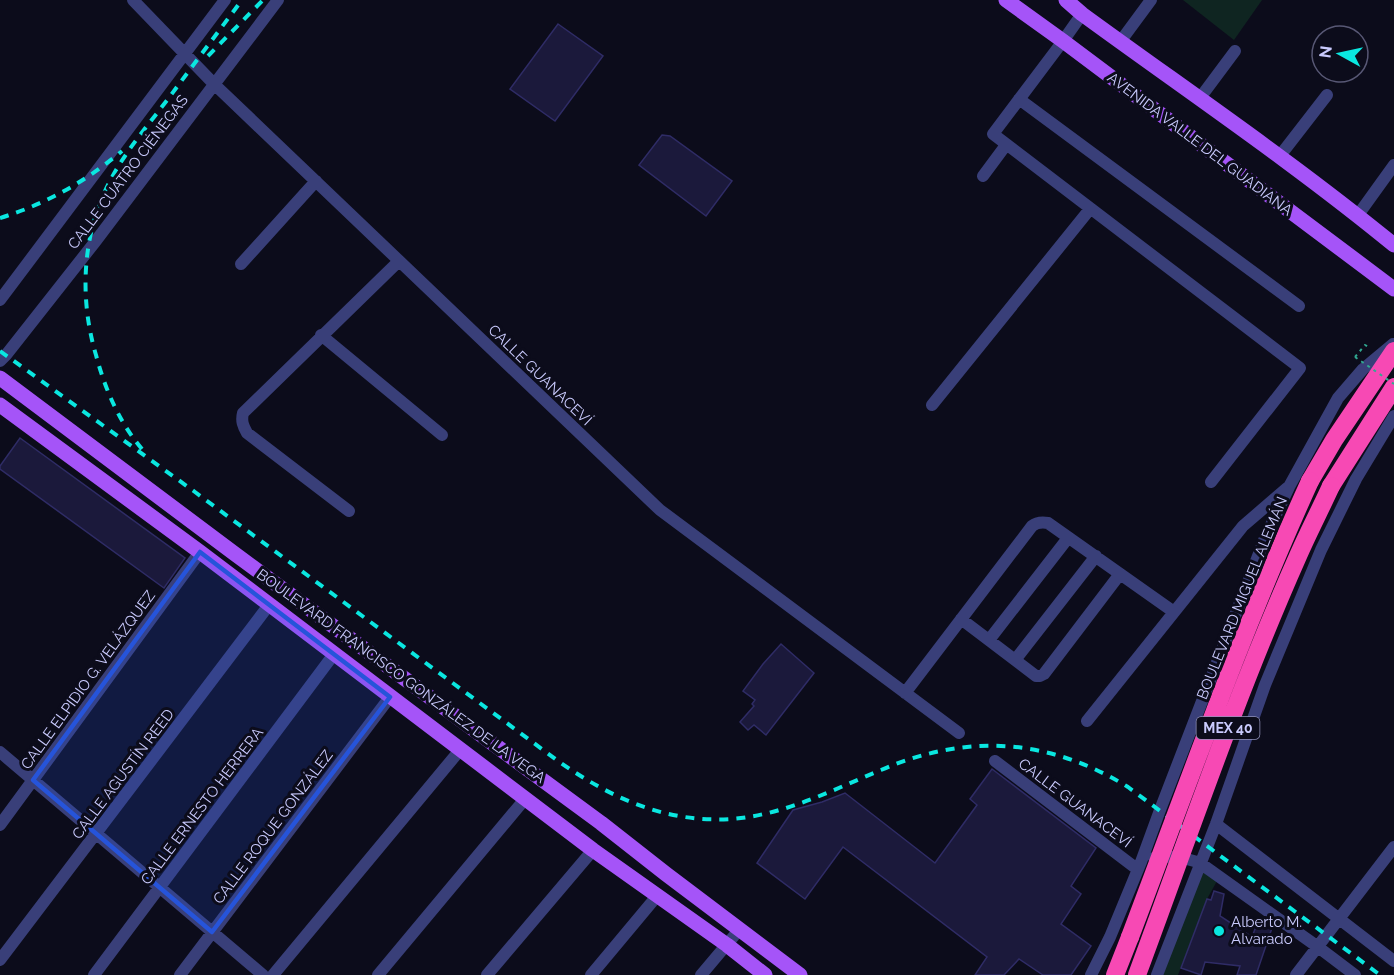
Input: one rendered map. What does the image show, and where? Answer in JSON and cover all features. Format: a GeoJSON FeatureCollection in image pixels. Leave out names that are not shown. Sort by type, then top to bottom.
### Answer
{"type":"FeatureCollection","features":[{"type":"Feature","properties":{"kind":"highway","name":"BOULEVARD MIGUEL ALEMÁN"},"geometry":{"type":"LineString","coordinates":[[1108,975],[1117,968],[1279,549],[1310,482],[1334,440],[1394,351]]}},
{"type":"Feature","properties":{"kind":"highway","name":"MEX 40"},"geometry":{"type":"LineString","coordinates":[[1137,975],[1227,730],[1298,557],[1331,486],[1394,386]]}},
{"type":"Feature","properties":{"kind":"main road","name":"AVENIDA VALLE DEL GUADIANA"},"geometry":{"type":"LineString","coordinates":[[1006,0],[1394,289]]}},
{"type":"Feature","properties":{"kind":"main road"},"geometry":{"type":"LineString","coordinates":[[1066,0],[1120,42],[1358,215],[1394,245]]}},
{"type":"Feature","properties":{"kind":"main road","name":"BOULEVARD FRANCISCO GONZÁLEZ DE LA VEGA"},"geometry":{"type":"LineString","coordinates":[[0,378],[601,823],[800,975]]}},
{"type":"Feature","properties":{"kind":"main road","name":"BOULEVARD FRANCISCO GONZÁLEZ DE LA VEGA"},"geometry":{"type":"LineString","coordinates":[[0,405],[200,552],[593,850],[727,945],[765,975]]}},
{"type":"Feature","properties":{"kind":"street","name":"CALLE GUANACEVÍ"},"geometry":{"type":"LineString","coordinates":[[133,0],[214,84],[660,510],[960,733]]}},
{"type":"Feature","properties":{"kind":"street","name":"CALLE CUATRO CIÉNEGAS"},"geometry":{"type":"LineString","coordinates":[[0,300],[225,0]]}},
{"type":"Feature","properties":{"kind":"street","name":"CALLE CUATRO CIÉNEGAS"},"geometry":{"type":"LineString","coordinates":[[0,361],[95,242],[278,0]]}},
{"type":"Feature","properties":{"kind":"street"},"geometry":{"type":"LineString","coordinates":[[1120,42],[1150,0]]}},
{"type":"Feature","properties":{"kind":"street"},"geometry":{"type":"LineString","coordinates":[[1082,14],[993,135],[1300,368],[1212,482]]}},
{"type":"Feature","properties":{"kind":"street"},"geometry":{"type":"LineString","coordinates":[[1200,98],[1235,51]]}},
{"type":"Feature","properties":{"kind":"street"},"geometry":{"type":"LineString","coordinates":[[1279,157],[1327,95]]}},
{"type":"Feature","properties":{"kind":"street"},"geometry":{"type":"LineString","coordinates":[[1019,99],[1299,306]]}},
{"type":"Feature","properties":{"kind":"street"},"geometry":{"type":"LineString","coordinates":[[983,176],[1006,145]]}},
{"type":"Feature","properties":{"kind":"street"},"geometry":{"type":"LineString","coordinates":[[1358,215],[1394,165]]}},
{"type":"Feature","properties":{"kind":"street"},"geometry":{"type":"LineString","coordinates":[[241,264],[316,181]]}},
{"type":"Feature","properties":{"kind":"street"},"geometry":{"type":"LineString","coordinates":[[932,405],[1090,209]]}},
{"type":"Feature","properties":{"kind":"street"},"geometry":{"type":"LineString","coordinates":[[349,511],[247,433],[243,427],[243,413],[399,261]]}},
{"type":"Feature","properties":{"kind":"street"},"geometry":{"type":"LineString","coordinates":[[321,335],[442,435]]}},
{"type":"Feature","properties":{"kind":"street"},"geometry":{"type":"LineString","coordinates":[[1091,975],[1110,937],[1266,538],[1290,485],[1338,398],[1363,369],[1394,343]]}},
{"type":"Feature","properties":{"kind":"street"},"geometry":{"type":"LineString","coordinates":[[1157,975],[1216,824],[1265,685],[1321,550],[1356,479],[1394,417]]}},
{"type":"Feature","properties":{"kind":"street"},"geometry":{"type":"LineString","coordinates":[[1087,721],[1243,526],[1290,485]]}},
{"type":"Feature","properties":{"kind":"street"},"geometry":{"type":"LineString","coordinates":[[905,693],[1032,526],[1040,522],[1048,523],[1174,612]]}},
{"type":"Feature","properties":{"kind":"street"},"geometry":{"type":"LineString","coordinates":[[989,640],[1068,538]]}},
{"type":"Feature","properties":{"kind":"street","name":"CALLE ELPIDIO G. VELÁZQUEZ"},"geometry":{"type":"LineString","coordinates":[[0,825],[200,552]]}},
{"type":"Feature","properties":{"kind":"street"},"geometry":{"type":"LineString","coordinates":[[1015,660],[1096,556]]}},
{"type":"Feature","properties":{"kind":"street"},"geometry":{"type":"LineString","coordinates":[[961,619],[1036,676],[1040,676],[1044,674],[1120,574]]}},
{"type":"Feature","properties":{"kind":"street","name":"CALLE AGUSTÍN REED"},"geometry":{"type":"LineString","coordinates":[[0,960],[269,605]]}},
{"type":"Feature","properties":{"kind":"street","name":"CALLE ERNESTO HERRERA"},"geometry":{"type":"LineString","coordinates":[[94,975],[334,654]]}},
{"type":"Feature","properties":{"kind":"street","name":"CALLE ROQUE GONZÁLEZ"},"geometry":{"type":"LineString","coordinates":[[180,975],[390,697]]}},
{"type":"Feature","properties":{"kind":"street"},"geometry":{"type":"LineString","coordinates":[[273,975],[460,750]]}},
{"type":"Feature","properties":{"kind":"street"},"geometry":{"type":"LineString","coordinates":[[0,752],[263,975]]}},
{"type":"Feature","properties":{"kind":"street","name":"CALLE GUANACEVÍ"},"geometry":{"type":"LineString","coordinates":[[995,761],[1139,865]]}},
{"type":"Feature","properties":{"kind":"street"},"geometry":{"type":"LineString","coordinates":[[1173,775],[1185,786],[1198,792],[1212,795],[1226,794]]}},
{"type":"Feature","properties":{"kind":"street"},"geometry":{"type":"LineString","coordinates":[[378,975],[525,799]]}},
{"type":"Feature","properties":{"kind":"street"},"geometry":{"type":"LineString","coordinates":[[1216,824],[1394,961]]}},
{"type":"Feature","properties":{"kind":"street"},"geometry":{"type":"LineString","coordinates":[[1296,975],[1394,846]]}},
{"type":"Feature","properties":{"kind":"street"},"geometry":{"type":"LineString","coordinates":[[487,975],[593,850]]}},
{"type":"Feature","properties":{"kind":"street"},"geometry":{"type":"LineString","coordinates":[[1139,865],[1168,856],[1182,857],[1200,863],[1355,975]]}},
{"type":"Feature","properties":{"kind":"street"},"geometry":{"type":"LineString","coordinates":[[591,975],[657,896]]}},
{"type":"Feature","properties":{"kind":"street"},"geometry":{"type":"LineString","coordinates":[[701,975],[740,930]]}},
{"type":"Feature","properties":{"kind":"path"},"geometry":{"type":"LineString","coordinates":[[1365,345],[1355,357],[1394,386]]}},
{"type":"Feature","properties":{"kind":"highlighted area"},"geometry":{"type":"Polygon","coordinates":[[[200,552],[390,697],[212,932],[33,780],[200,552]]]}},
{"type":"Feature","properties":{"kind":"green space"},"geometry":{"type":"Polygon","coordinates":[[[1183,0],[1262,0],[1234,40],[1183,0]]]}},
{"type":"Feature","properties":{"kind":"green space"},"geometry":{"type":"Polygon","coordinates":[[[1202,867],[1217,881],[1207,899],[1178,975],[1159,975],[1202,867]]]}},
{"type":"Feature","properties":{"kind":"building"},"geometry":{"type":"Polygon","coordinates":[[[558,24],[603,56],[555,121],[510,89],[558,24]]]}},
{"type":"Feature","properties":{"kind":"building"},"geometry":{"type":"Polygon","coordinates":[[[662,135],[670,136],[732,181],[706,216],[639,165],[662,135]]]}},
{"type":"Feature","properties":{"kind":"building"},"geometry":{"type":"Polygon","coordinates":[[[20,438],[185,558],[164,588],[0,469],[20,438]]]}},
{"type":"Feature","properties":{"kind":"building"},"geometry":{"type":"Polygon","coordinates":[[[781,644],[814,673],[766,735],[754,725],[748,730],[740,722],[754,706],[752,704],[755,700],[743,691],[781,644]]]}},
{"type":"Feature","properties":{"kind":"building"},"geometry":{"type":"Polygon","coordinates":[[[992,769],[1096,848],[1071,886],[1081,894],[1061,924],[1091,946],[1071,975],[1043,975],[1019,959],[1004,975],[975,975],[987,957],[843,847],[805,899],[757,863],[793,810],[845,793],[935,863],[977,805],[970,799],[992,769]]]}},
{"type":"Feature","properties":{"kind":"building","name":"Alberto M. Alvarado"},"geometry":{"type":"Polygon","coordinates":[[[1214,891],[1224,894],[1220,916],[1252,937],[1258,921],[1273,925],[1256,975],[1237,975],[1240,966],[1205,962],[1201,975],[1181,968],[1207,899],[1211,900],[1214,891]]]}},
{"type":"Feature","properties":{"kind":"railway"},"geometry":{"type":"LineString","coordinates":[[142,449],[126,428],[114,405],[100,368],[87,311],[86,266],[89,244],[101,201],[123,158],[242,0]]}},
{"type":"Feature","properties":{"kind":"railway"},"geometry":{"type":"LineString","coordinates":[[208,56],[263,0]]}},
{"type":"Feature","properties":{"kind":"railway"},"geometry":{"type":"LineString","coordinates":[[0,218],[64,191],[94,173],[122,151]]}},
{"type":"Feature","properties":{"kind":"railway"},"geometry":{"type":"LineString","coordinates":[[0,351],[195,492],[558,761],[619,797],[661,812],[684,817],[707,819],[751,817],[789,807],[913,758],[945,750],[976,746],[1007,746],[1037,750],[1068,758],[1128,787],[1380,975]]}},
{"type":"Feature","properties":{"kind":"place","name":"Alberto M. Alvarado"},"geometry":{"type":"Point","coordinates":[1219,931]}}]}
